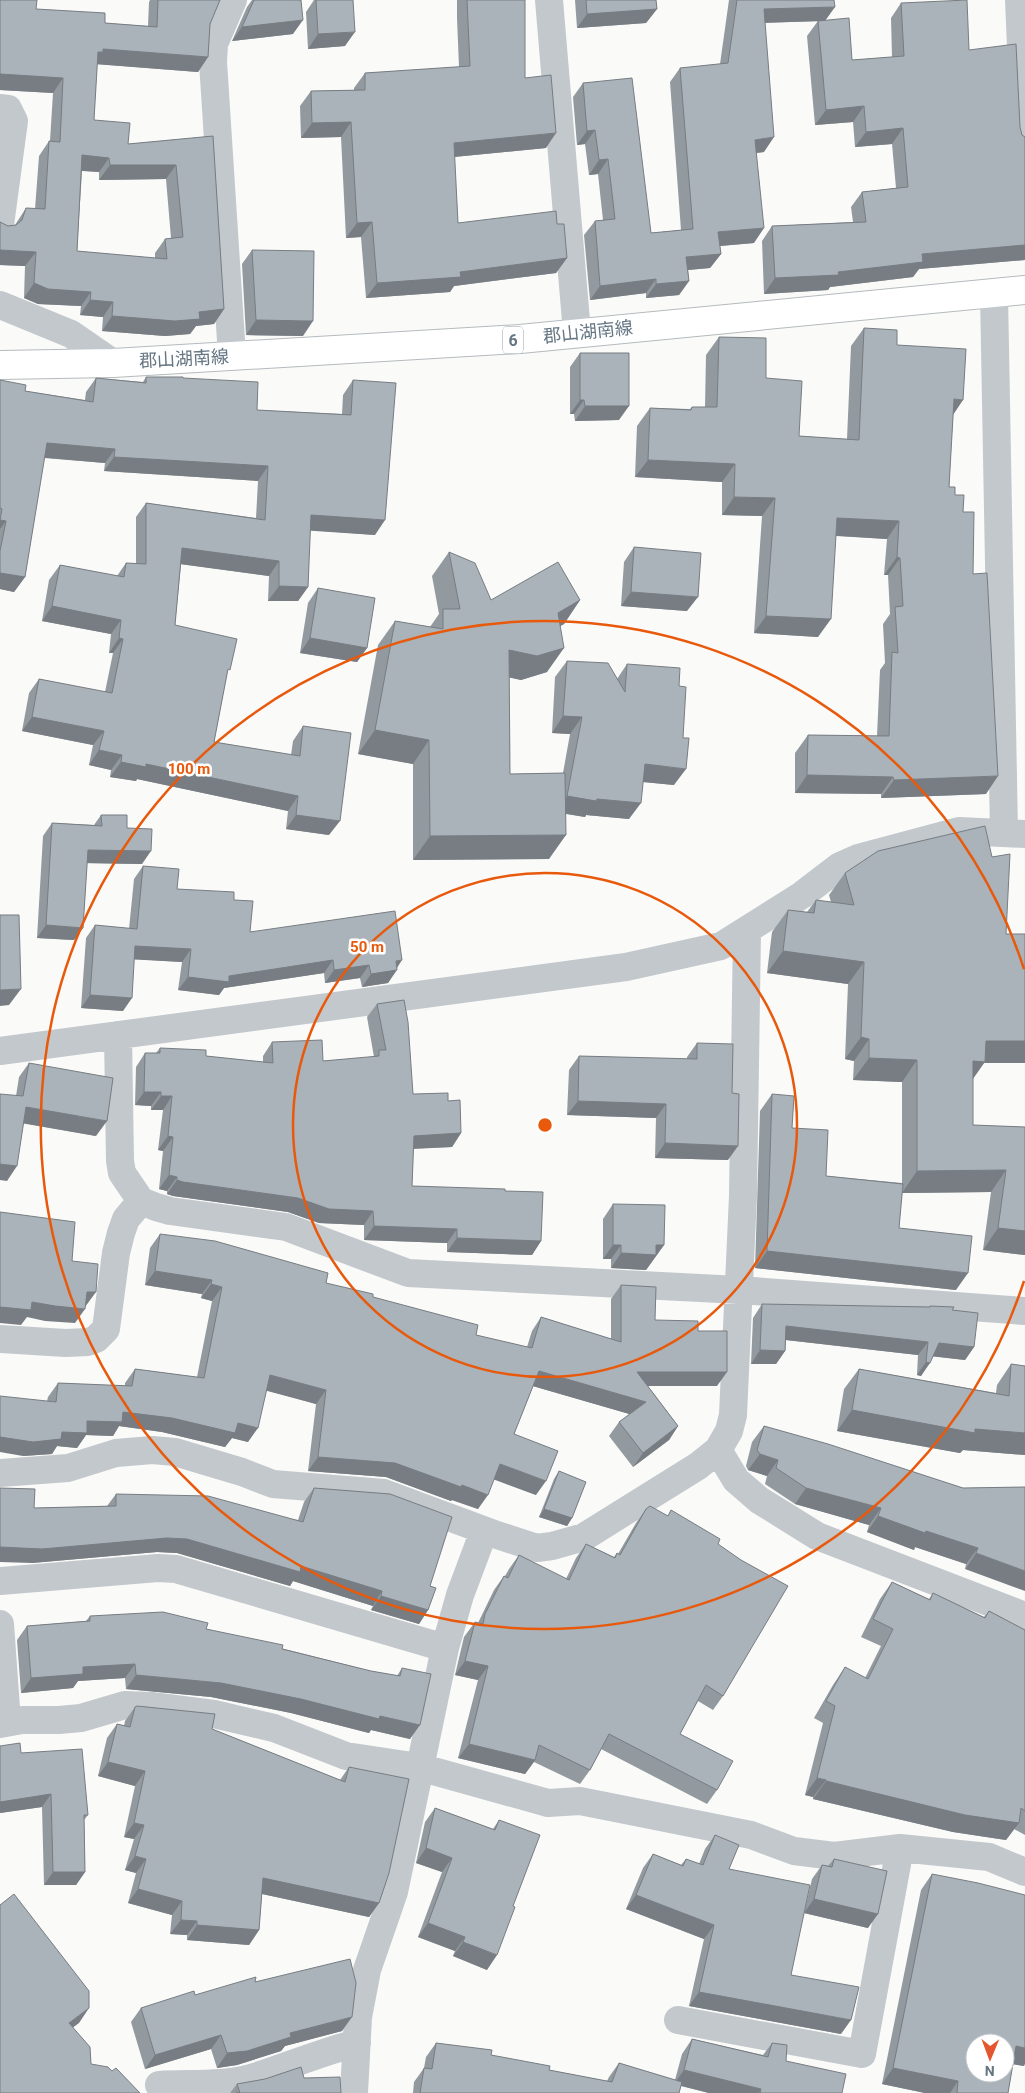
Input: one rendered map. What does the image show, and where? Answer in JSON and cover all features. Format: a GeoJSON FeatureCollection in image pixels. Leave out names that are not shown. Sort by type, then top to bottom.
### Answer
{"type":"FeatureCollection","features":[{"type":"Feature","properties":{"kind":"main road","name":"郡山湖南線"},"geometry":{"type":"LineString","coordinates":[[0,365],[113,363],[520,339],[1025,290]]}},
{"type":"Feature","properties":{"kind":"street"},"geometry":{"type":"LineString","coordinates":[[232,356],[213,62],[214,44],[233,0]]}},
{"type":"Feature","properties":{"kind":"street"},"geometry":{"type":"LineString","coordinates":[[549,0],[577,333]]}},
{"type":"Feature","properties":{"kind":"street"},"geometry":{"type":"LineString","coordinates":[[1019,0],[1025,142]]}},
{"type":"Feature","properties":{"kind":"street"},"geometry":{"type":"LineString","coordinates":[[0,108],[8,109],[14,121],[0,225]]}},
{"type":"Feature","properties":{"kind":"street"},"geometry":{"type":"LineString","coordinates":[[0,1051],[626,967],[721,946],[747,932],[802,895],[840,866],[858,858],[959,831],[1015,833],[994,294]]}},
{"type":"Feature","properties":{"kind":"street"},"geometry":{"type":"LineString","coordinates":[[0,305],[71,334],[113,363]]}},
{"type":"Feature","properties":{"kind":"street"},"geometry":{"type":"LineString","coordinates":[[0,1473],[68,1468],[116,1453],[152,1450],[175,1452],[242,1472],[273,1484],[384,1493],[484,1531],[537,1548],[584,1537],[698,1466],[718,1450],[729,1431],[733,1415],[743,1196],[747,932]]}},
{"type":"Feature","properties":{"kind":"street"},"geometry":{"type":"LineString","coordinates":[[118,1035],[120,1161],[122,1174],[141,1201],[170,1211],[286,1227],[408,1272],[739,1290],[1025,1311]]}},
{"type":"Feature","properties":{"kind":"street"},"geometry":{"type":"LineString","coordinates":[[0,1339],[66,1343],[88,1342],[96,1339],[106,1329],[116,1253],[121,1233],[126,1220],[141,1201]]}},
{"type":"Feature","properties":{"kind":"street"},"geometry":{"type":"LineString","coordinates":[[718,1450],[736,1480],[758,1500],[817,1536],[1025,1616]]}},
{"type":"Feature","properties":{"kind":"street"},"geometry":{"type":"LineString","coordinates":[[354,2093],[358,2016],[367,1970],[394,1892],[445,1648],[460,1595],[484,1531]]}},
{"type":"Feature","properties":{"kind":"street"},"geometry":{"type":"LineString","coordinates":[[0,1582],[158,1568],[176,1569],[445,1648]]}},
{"type":"Feature","properties":{"kind":"street"},"geometry":{"type":"LineString","coordinates":[[0,1624],[3,1723],[22,1720],[81,1718],[125,1705],[151,1706],[214,1714],[274,1728],[346,1756],[419,1767],[548,1803],[580,1801],[751,1835],[794,1851],[834,1856],[900,1848],[988,1857],[1025,1872]]}},
{"type":"Feature","properties":{"kind":"street"},"geometry":{"type":"LineString","coordinates":[[678,2020],[862,2054],[900,1848]]}},
{"type":"Feature","properties":{"kind":"street"},"geometry":{"type":"LineString","coordinates":[[159,2085],[232,2082],[251,2078],[357,2043]]}},
{"type":"Feature","properties":{"kind":"building"},"geometry":{"type":"Polygon","coordinates":[[[0,0],[37,0],[36,9],[105,13],[105,23],[157,27],[158,0],[220,0],[210,24],[208,57],[103,49],[103,52],[98,52],[94,120],[130,123],[128,144],[213,136],[224,309],[199,312],[200,319],[175,321],[112,316],[113,302],[90,300],[91,292],[48,289],[34,283],[36,252],[0,250],[0,222],[8,226],[16,225],[22,220],[26,208],[45,209],[49,141],[60,142],[63,78],[0,74],[0,0]],[[82,155],[77,251],[167,259],[165,239],[183,237],[176,165],[110,165],[109,158],[82,155]]]}},
{"type":"Feature","properties":{"kind":"building"},"geometry":{"type":"Polygon","coordinates":[[[254,0],[301,0],[303,20],[242,27],[254,0]]]}},
{"type":"Feature","properties":{"kind":"building"},"geometry":{"type":"Polygon","coordinates":[[[316,0],[353,0],[355,32],[318,34],[316,0]]]}},
{"type":"Feature","properties":{"kind":"building"},"geometry":{"type":"Polygon","coordinates":[[[467,0],[525,0],[525,78],[551,75],[556,133],[454,143],[458,223],[556,211],[557,224],[564,224],[567,258],[460,272],[461,277],[377,283],[372,222],[357,223],[351,122],[312,123],[311,91],[365,90],[365,73],[470,66],[467,0]]]}},
{"type":"Feature","properties":{"kind":"building"},"geometry":{"type":"Polygon","coordinates":[[[586,0],[656,0],[657,9],[587,14],[586,0]]]}},
{"type":"Feature","properties":{"kind":"building"},"geometry":{"type":"Polygon","coordinates":[[[737,0],[834,0],[835,7],[764,9],[774,137],[755,140],[764,228],[718,232],[721,254],[686,257],[689,281],[656,284],[656,279],[600,286],[595,221],[615,219],[608,159],[599,160],[595,130],[587,131],[583,83],[632,78],[651,233],[693,229],[680,68],[728,63],[737,0]]]}},
{"type":"Feature","properties":{"kind":"building"},"geometry":{"type":"Polygon","coordinates":[[[967,0],[969,50],[1016,44],[1020,127],[1022,135],[1025,137],[1025,245],[922,254],[923,262],[838,272],[839,275],[775,278],[772,226],[866,222],[862,192],[908,187],[903,128],[866,132],[864,106],[826,110],[818,21],[849,18],[852,60],[904,56],[901,3],[967,0]]]}},
{"type":"Feature","properties":{"kind":"building"},"geometry":{"type":"Polygon","coordinates":[[[252,250],[314,251],[313,321],[256,320],[252,250]]]}},
{"type":"Feature","properties":{"kind":"building"},"geometry":{"type":"Polygon","coordinates":[[[864,328],[897,330],[897,345],[966,349],[963,400],[954,399],[949,487],[955,487],[955,495],[964,495],[963,512],[974,512],[973,574],[987,573],[998,776],[894,780],[893,777],[807,775],[808,735],[889,736],[892,652],[898,653],[895,607],[903,606],[900,558],[897,557],[899,521],[837,518],[831,619],[766,616],[775,498],[734,497],[735,464],[648,460],[650,408],[691,410],[692,407],[717,407],[719,337],[766,338],[766,378],[802,381],[799,436],[859,440],[864,328]]]}},
{"type":"Feature","properties":{"kind":"building"},"geometry":{"type":"Polygon","coordinates":[[[580,353],[629,353],[629,406],[585,406],[584,400],[580,400],[580,353]]]}},
{"type":"Feature","properties":{"kind":"building"},"geometry":{"type":"Polygon","coordinates":[[[146,377],[183,377],[258,382],[257,410],[351,415],[353,380],[396,383],[385,520],[311,515],[308,587],[279,586],[279,561],[182,548],[175,625],[237,639],[230,670],[228,669],[214,742],[300,756],[303,726],[351,733],[340,821],[296,815],[298,796],[146,764],[146,767],[121,762],[122,755],[99,750],[104,731],[32,717],[39,679],[112,693],[123,639],[119,638],[121,620],[52,606],[60,565],[124,577],[126,563],[146,564],[146,503],[265,520],[268,466],[114,457],[115,449],[47,443],[25,577],[0,573],[0,551],[6,521],[0,520],[2,509],[0,508],[0,380],[26,385],[25,391],[93,402],[96,378],[146,383],[146,377]]]}},
{"type":"Feature","properties":{"kind":"building"},"geometry":{"type":"Polygon","coordinates":[[[634,547],[701,553],[698,597],[631,592],[634,547]]]}},
{"type":"Feature","properties":{"kind":"building"},"geometry":{"type":"Polygon","coordinates":[[[449,552],[475,563],[491,600],[558,562],[580,600],[558,613],[564,648],[537,656],[509,650],[510,774],[565,773],[566,835],[430,836],[429,740],[375,730],[395,621],[443,629],[443,609],[460,609],[449,552]]]}},
{"type":"Feature","properties":{"kind":"building"},"geometry":{"type":"Polygon","coordinates":[[[318,588],[375,598],[367,648],[310,638],[318,588]]]}},
{"type":"Feature","properties":{"kind":"building"},"geometry":{"type":"Polygon","coordinates":[[[567,661],[608,663],[625,692],[627,664],[680,668],[679,686],[686,687],[683,738],[689,738],[686,769],[645,764],[641,803],[597,799],[596,801],[567,796],[582,717],[563,716],[567,661]]]}},
{"type":"Feature","properties":{"kind":"building"},"geometry":{"type":"Polygon","coordinates":[[[101,815],[127,815],[127,828],[152,829],[151,851],[88,850],[83,928],[46,925],[52,823],[102,826],[101,815]]]}},
{"type":"Feature","properties":{"kind":"building"},"geometry":{"type":"Polygon","coordinates":[[[985,826],[992,857],[1010,854],[1006,934],[1025,934],[1025,1041],[986,1041],[985,1062],[973,1061],[973,1125],[1025,1127],[1025,1231],[998,1228],[1006,1170],[917,1171],[917,1060],[869,1058],[869,1039],[861,1037],[864,962],[783,951],[788,910],[814,913],[816,900],[854,905],[845,873],[878,851],[985,826]]]}},
{"type":"Feature","properties":{"kind":"building"},"geometry":{"type":"Polygon","coordinates":[[[143,866],[179,869],[177,889],[234,892],[234,900],[253,901],[250,932],[395,911],[402,960],[396,961],[397,970],[371,974],[369,965],[334,970],[333,960],[229,976],[229,982],[188,977],[191,949],[135,946],[132,998],[90,995],[95,925],[137,929],[143,866]]]}},
{"type":"Feature","properties":{"kind":"building"},"geometry":{"type":"Polygon","coordinates":[[[0,915],[19,915],[21,989],[0,990],[0,915]]]}},
{"type":"Feature","properties":{"kind":"building"},"geometry":{"type":"Polygon","coordinates":[[[404,1000],[408,1022],[413,1094],[448,1093],[448,1101],[460,1100],[461,1133],[414,1136],[412,1186],[543,1192],[541,1241],[457,1238],[457,1229],[374,1226],[373,1211],[329,1209],[298,1198],[183,1182],[177,1180],[177,1177],[169,1175],[173,1137],[168,1136],[172,1096],[161,1096],[161,1092],[144,1092],[145,1053],[160,1053],[160,1048],[206,1050],[206,1056],[273,1063],[272,1042],[322,1040],[323,1061],[379,1056],[379,1050],[386,1050],[377,1004],[404,1000]]]}},
{"type":"Feature","properties":{"kind":"building"},"geometry":{"type":"Polygon","coordinates":[[[697,1043],[733,1044],[732,1093],[739,1094],[738,1146],[665,1143],[666,1104],[578,1101],[579,1056],[697,1059],[697,1043]]]}},
{"type":"Feature","properties":{"kind":"building"},"geometry":{"type":"Polygon","coordinates":[[[29,1063],[113,1078],[107,1121],[26,1107],[17,1166],[0,1164],[0,1094],[23,1096],[29,1063]]]}},
{"type":"Feature","properties":{"kind":"building"},"geometry":{"type":"Polygon","coordinates":[[[772,1094],[794,1096],[792,1128],[828,1130],[826,1176],[903,1184],[899,1228],[972,1236],[968,1273],[767,1251],[772,1094]]]}},
{"type":"Feature","properties":{"kind":"building"},"geometry":{"type":"Polygon","coordinates":[[[613,1204],[665,1205],[664,1245],[656,1245],[656,1255],[621,1253],[621,1245],[613,1245],[613,1204]]]}},
{"type":"Feature","properties":{"kind":"building"},"geometry":{"type":"Polygon","coordinates":[[[0,1212],[75,1222],[72,1261],[98,1264],[96,1292],[87,1292],[85,1309],[32,1302],[31,1310],[0,1307],[0,1212]]]}},
{"type":"Feature","properties":{"kind":"building"},"geometry":{"type":"Polygon","coordinates":[[[160,1234],[215,1241],[328,1273],[326,1283],[373,1294],[373,1297],[478,1325],[476,1335],[532,1348],[541,1317],[621,1342],[621,1285],[656,1287],[655,1320],[698,1321],[698,1331],[727,1331],[727,1372],[637,1372],[678,1426],[643,1453],[619,1422],[646,1402],[539,1371],[514,1434],[558,1451],[546,1481],[500,1464],[488,1495],[395,1463],[318,1457],[326,1390],[270,1375],[258,1428],[238,1423],[235,1433],[172,1418],[123,1412],[122,1422],[87,1421],[87,1433],[62,1432],[61,1439],[33,1442],[0,1437],[0,1396],[56,1402],[58,1383],[132,1386],[135,1369],[204,1378],[222,1287],[211,1284],[212,1280],[155,1271],[160,1234]]]}},
{"type":"Feature","properties":{"kind":"building"},"geometry":{"type":"Polygon","coordinates":[[[762,1304],[954,1307],[952,1310],[978,1313],[974,1347],[939,1343],[930,1363],[926,1362],[928,1342],[786,1326],[785,1351],[760,1350],[762,1304]]]}},
{"type":"Feature","properties":{"kind":"building"},"geometry":{"type":"Polygon","coordinates":[[[1011,1364],[1025,1366],[1025,1433],[975,1429],[975,1433],[852,1410],[859,1369],[1009,1396],[1011,1364]]]}},
{"type":"Feature","properties":{"kind":"building"},"geometry":{"type":"Polygon","coordinates":[[[764,1426],[828,1444],[963,1488],[1025,1487],[1025,1571],[976,1553],[978,1548],[926,1531],[925,1533],[878,1516],[881,1508],[806,1488],[776,1468],[778,1460],[760,1454],[757,1450],[764,1426]]]}},
{"type":"Feature","properties":{"kind":"building"},"geometry":{"type":"Polygon","coordinates":[[[559,1471],[586,1482],[572,1518],[544,1509],[559,1471]]]}},
{"type":"Feature","properties":{"kind":"building"},"geometry":{"type":"Polygon","coordinates":[[[0,1488],[35,1489],[34,1508],[116,1506],[116,1494],[208,1496],[303,1522],[314,1488],[390,1494],[452,1517],[430,1586],[436,1588],[428,1610],[381,1596],[382,1591],[301,1566],[300,1572],[187,1539],[167,1538],[42,1549],[0,1547],[0,1488]]]}},
{"type":"Feature","properties":{"kind":"building"},"geometry":{"type":"Polygon","coordinates":[[[650,1506],[668,1516],[671,1510],[720,1539],[718,1544],[741,1560],[788,1586],[723,1696],[706,1685],[680,1734],[733,1761],[717,1790],[609,1734],[590,1770],[539,1745],[535,1760],[469,1744],[488,1666],[465,1661],[475,1622],[483,1624],[485,1614],[504,1576],[508,1578],[519,1555],[569,1580],[586,1544],[615,1558],[617,1553],[620,1555],[646,1509],[650,1506]]]}},
{"type":"Feature","properties":{"kind":"building"},"geometry":{"type":"Polygon","coordinates":[[[892,1582],[930,1600],[933,1593],[985,1618],[989,1611],[1025,1630],[1025,1811],[1021,1808],[1019,1823],[965,1815],[817,1778],[835,1706],[826,1701],[845,1667],[868,1679],[893,1629],[873,1619],[892,1582]]]}},
{"type":"Feature","properties":{"kind":"building"},"geometry":{"type":"Polygon","coordinates":[[[163,1612],[208,1623],[206,1629],[283,1645],[282,1649],[371,1671],[400,1676],[402,1668],[431,1674],[420,1725],[380,1716],[379,1719],[301,1699],[221,1683],[136,1675],[135,1664],[83,1667],[83,1674],[31,1678],[27,1626],[90,1621],[90,1616],[163,1612]]]}},
{"type":"Feature","properties":{"kind":"building"},"geometry":{"type":"Polygon","coordinates":[[[135,1707],[215,1714],[212,1729],[345,1782],[349,1767],[409,1779],[389,1873],[379,1903],[263,1878],[259,1930],[197,1925],[197,1921],[181,1920],[182,1901],[138,1889],[146,1859],[135,1856],[144,1825],[134,1823],[145,1771],[108,1762],[117,1724],[130,1727],[135,1707]]]}},
{"type":"Feature","properties":{"kind":"building"},"geometry":{"type":"Polygon","coordinates":[[[20,1743],[21,1753],[82,1749],[88,1815],[84,1815],[85,1872],[53,1872],[51,1794],[0,1802],[0,1746],[20,1743]]]}},
{"type":"Feature","properties":{"kind":"building"},"geometry":{"type":"Polygon","coordinates":[[[435,1808],[495,1830],[499,1820],[540,1835],[497,1955],[463,1942],[465,1937],[428,1923],[452,1858],[426,1848],[435,1808]]]}},
{"type":"Feature","properties":{"kind":"building"},"geometry":{"type":"Polygon","coordinates":[[[715,1835],[739,1845],[729,1869],[810,1885],[791,1975],[859,1987],[851,2020],[699,1992],[714,1925],[636,1895],[653,1854],[683,1866],[686,1859],[703,1865],[715,1835]]]}},
{"type":"Feature","properties":{"kind":"building"},"geometry":{"type":"Polygon","coordinates":[[[834,1859],[887,1871],[878,1914],[814,1899],[822,1865],[832,1867],[834,1859]]]}},
{"type":"Feature","properties":{"kind":"building"},"geometry":{"type":"Polygon","coordinates":[[[932,1874],[1025,1895],[1025,2048],[1016,2046],[1015,2052],[1015,2033],[965,2033],[965,2083],[1010,2083],[1008,2093],[957,2093],[958,2081],[893,2068],[932,1874]]]}},
{"type":"Feature","properties":{"kind":"building"},"geometry":{"type":"Polygon","coordinates":[[[14,1894],[89,1991],[89,2008],[69,2023],[90,2047],[91,2064],[108,2067],[112,2071],[116,2068],[140,2093],[0,2093],[0,1905],[14,1894]]]}},
{"type":"Feature","properties":{"kind":"building"},"geometry":{"type":"Polygon","coordinates":[[[350,1959],[356,1983],[352,2017],[290,2033],[291,2037],[247,2051],[227,2053],[221,2035],[155,2055],[141,2008],[194,1991],[195,1995],[256,1977],[255,1982],[350,1959]]]}},
{"type":"Feature","properties":{"kind":"building"},"geometry":{"type":"Polygon","coordinates":[[[692,2039],[768,2057],[772,2043],[787,2045],[786,2061],[846,2074],[842,2093],[760,2093],[761,2089],[684,2070],[692,2039]]]}},
{"type":"Feature","properties":{"kind":"building"},"geometry":{"type":"Polygon","coordinates":[[[436,2043],[492,2050],[491,2055],[550,2066],[549,2070],[612,2082],[619,2063],[682,2082],[679,2093],[420,2093],[424,2068],[432,2069],[436,2043]]]}},
{"type":"Feature","properties":{"kind":"building"},"geometry":{"type":"Polygon","coordinates":[[[301,2067],[304,2078],[340,2077],[341,2093],[240,2093],[237,2084],[265,2079],[301,2067]]]}}]}
